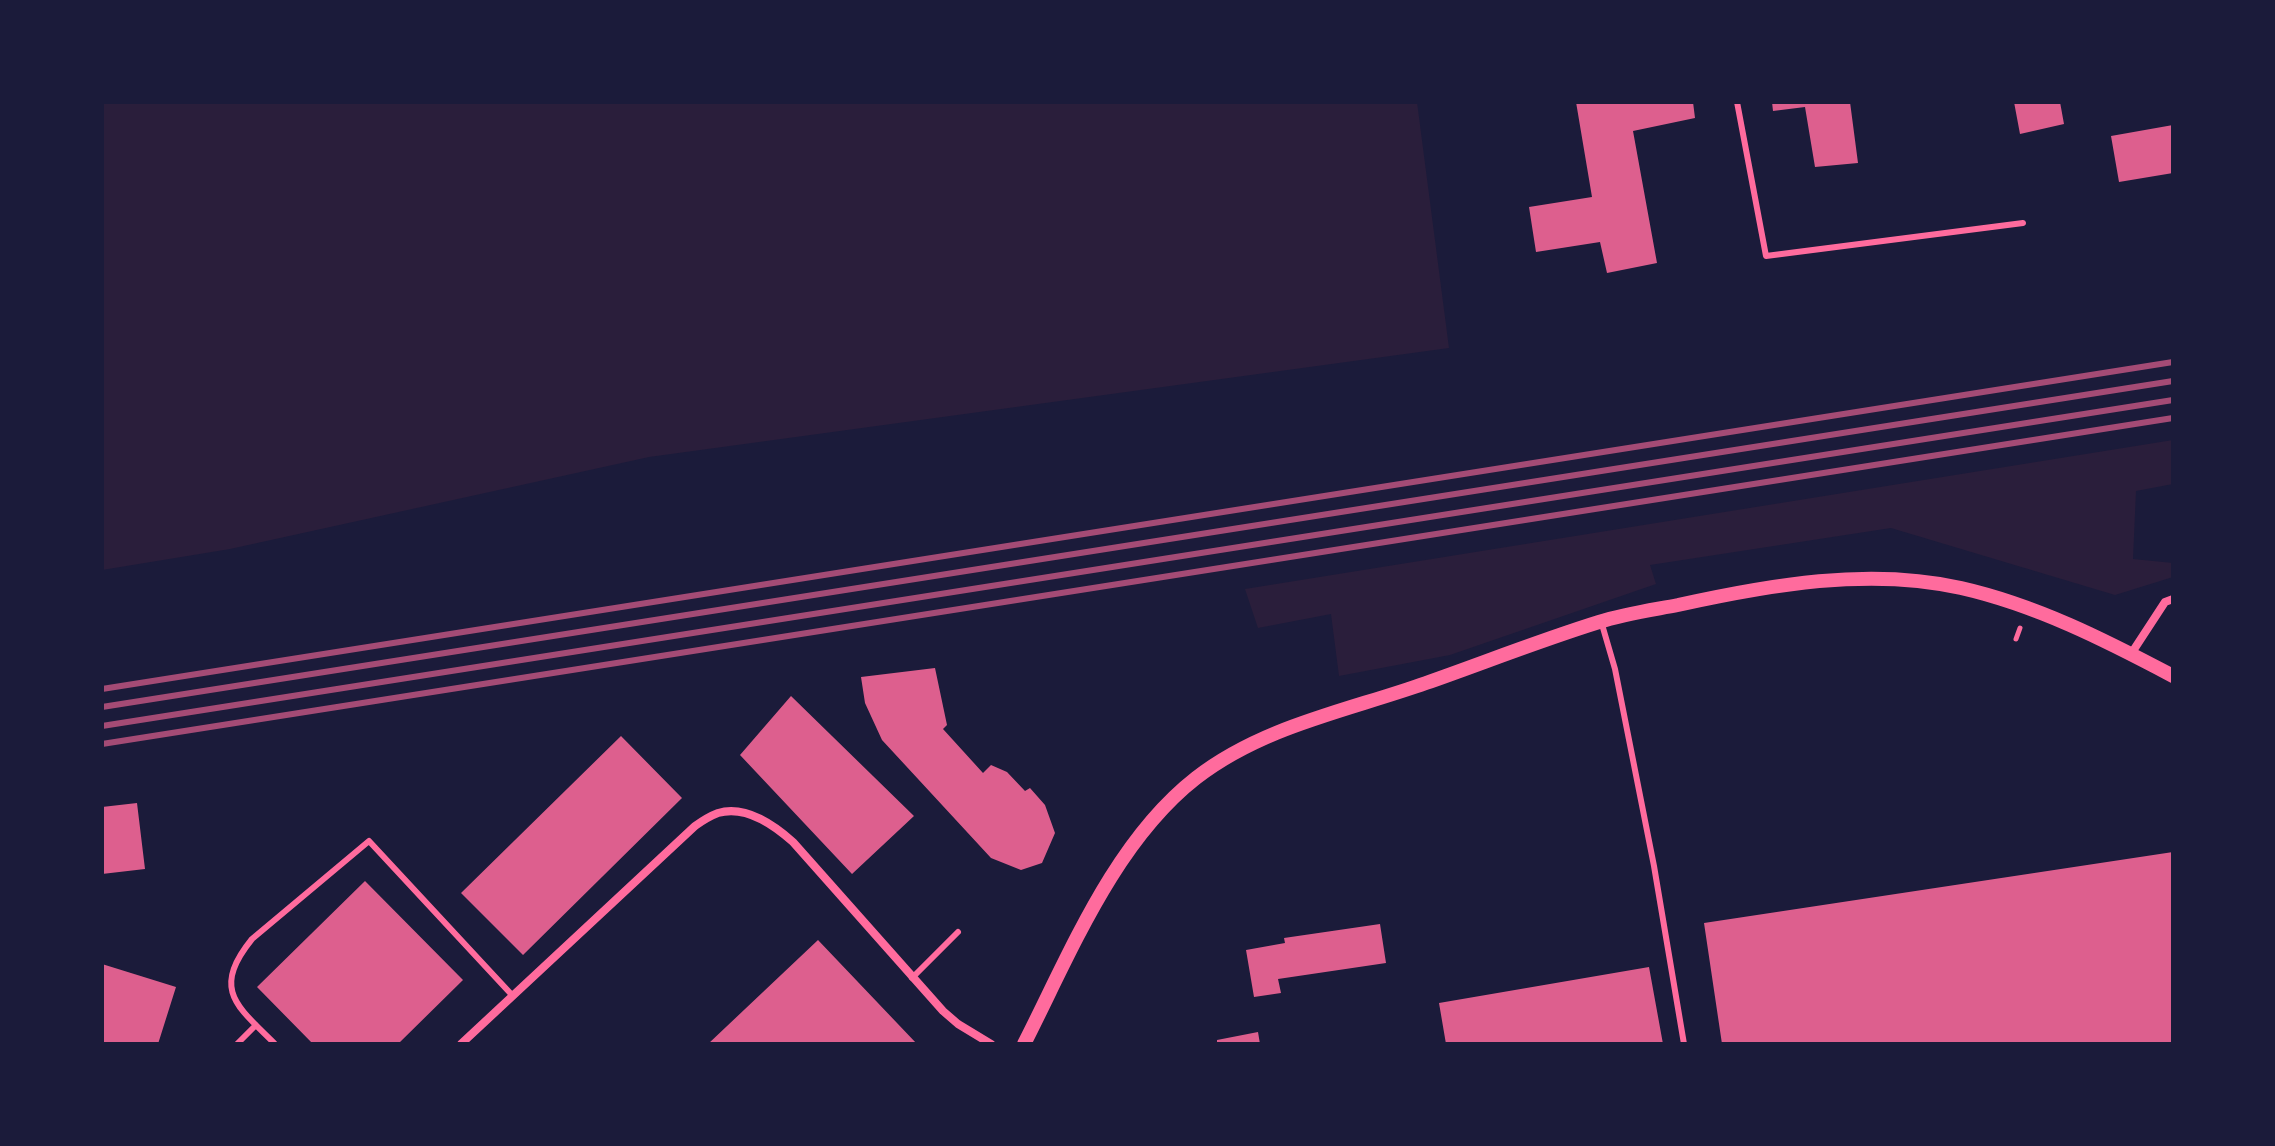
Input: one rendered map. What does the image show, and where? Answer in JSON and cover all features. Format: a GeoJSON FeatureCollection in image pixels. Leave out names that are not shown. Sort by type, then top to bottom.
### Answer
{"type":"FeatureCollection","features":[{"type":"Feature","properties":{"kind":"street"},"geometry":{"type":"LineString","coordinates":[[1024,1044],[1118,864],[1147,824],[1195,779],[1240,749],[1288,726],[1380,699],[1601,621],[1734,593],[1829,580],[1915,581],[1959,587],[2028,606],[2173,676]]}},
{"type":"Feature","properties":{"kind":"street"},"geometry":{"type":"LineString","coordinates":[[2131,654],[2165,602],[2173,599]]}},
{"type":"Feature","properties":{"kind":"street"},"geometry":{"type":"LineString","coordinates":[[461,1044],[695,826],[721,812],[747,814],[779,829],[949,1017],[991,1044]]}},
{"type":"Feature","properties":{"kind":"lane"},"geometry":{"type":"LineString","coordinates":[[1737,102],[1766,256],[2023,223]]}},
{"type":"Feature","properties":{"kind":"lane"},"geometry":{"type":"LineString","coordinates":[[1601,621],[1615,669],[1654,866],[1684,1044]]}},
{"type":"Feature","properties":{"kind":"lane"},"geometry":{"type":"LineString","coordinates":[[275,1044],[236,1004],[231,991],[231,976],[238,956],[252,939],[369,841],[512,995]]}},
{"type":"Feature","properties":{"kind":"lane"},"geometry":{"type":"LineString","coordinates":[[912,978],[958,932]]}},
{"type":"Feature","properties":{"kind":"lane"},"geometry":{"type":"LineString","coordinates":[[237,1044],[256,1025]]}},
{"type":"Feature","properties":{"kind":"shaded area"},"geometry":{"type":"Polygon","coordinates":[[[102,102],[1417,102],[1449,348],[649,457],[230,549],[102,570],[102,102]]]}},
{"type":"Feature","properties":{"kind":"shaded area"},"geometry":{"type":"Polygon","coordinates":[[[2173,440],[2173,484],[2136,491],[2133,559],[2173,563],[2173,577],[2115,595],[1891,528],[1650,565],[1656,584],[1450,655],[1339,676],[1331,614],[1258,628],[1245,589],[2173,440]]]}},
{"type":"Feature","properties":{"kind":"building"},"geometry":{"type":"Polygon","coordinates":[[[1576,102],[1693,102],[1695,118],[1633,131],[1657,263],[1607,273],[1600,242],[1536,252],[1529,207],[1592,197],[1576,102]]]}},
{"type":"Feature","properties":{"kind":"building"},"geometry":{"type":"Polygon","coordinates":[[[1772,102],[1850,102],[1858,163],[1815,167],[1805,107],[1773,111],[1772,102]]]}},
{"type":"Feature","properties":{"kind":"building"},"geometry":{"type":"Polygon","coordinates":[[[2014,102],[2060,102],[2064,124],[2020,134],[2014,102]]]}},
{"type":"Feature","properties":{"kind":"building"},"geometry":{"type":"Polygon","coordinates":[[[2173,125],[2173,173],[2119,182],[2111,136],[2173,125]]]}},
{"type":"Feature","properties":{"kind":"building"},"geometry":{"type":"Polygon","coordinates":[[[935,668],[947,725],[943,729],[983,773],[991,765],[1007,772],[1025,791],[1030,788],[1045,805],[1055,833],[1042,863],[1021,870],[991,858],[882,740],[865,703],[861,677],[935,668]]]}},
{"type":"Feature","properties":{"kind":"building"},"geometry":{"type":"Polygon","coordinates":[[[791,696],[914,816],[852,874],[740,755],[791,696]]]}},
{"type":"Feature","properties":{"kind":"building"},"geometry":{"type":"Polygon","coordinates":[[[621,736],[682,798],[523,955],[461,893],[621,736]]]}},
{"type":"Feature","properties":{"kind":"building"},"geometry":{"type":"Polygon","coordinates":[[[137,803],[145,869],[102,874],[102,807],[137,803]]]}},
{"type":"Feature","properties":{"kind":"building"},"geometry":{"type":"Polygon","coordinates":[[[2173,852],[2173,1044],[1722,1044],[1704,923],[2173,852]]]}},
{"type":"Feature","properties":{"kind":"building"},"geometry":{"type":"Polygon","coordinates":[[[365,881],[463,980],[398,1044],[313,1044],[257,987],[365,881]]]}},
{"type":"Feature","properties":{"kind":"building"},"geometry":{"type":"Polygon","coordinates":[[[1380,924],[1386,963],[1278,979],[1281,993],[1254,997],[1246,950],[1285,943],[1284,938],[1380,924]]]}},
{"type":"Feature","properties":{"kind":"building"},"geometry":{"type":"Polygon","coordinates":[[[818,940],[917,1044],[708,1044],[818,940]]]}},
{"type":"Feature","properties":{"kind":"building"},"geometry":{"type":"Polygon","coordinates":[[[102,964],[176,987],[158,1044],[102,1044],[102,964]]]}},
{"type":"Feature","properties":{"kind":"building"},"geometry":{"type":"Polygon","coordinates":[[[1649,967],[1663,1044],[1446,1044],[1439,1003],[1649,967]]]}},
{"type":"Feature","properties":{"kind":"building"},"geometry":{"type":"Polygon","coordinates":[[[1258,1032],[1260,1044],[1217,1044],[1217,1040],[1258,1032]]]}},
{"type":"Feature","properties":{"kind":"railway"},"geometry":{"type":"LineString","coordinates":[[102,689],[2173,362]]}},
{"type":"Feature","properties":{"kind":"railway"},"geometry":{"type":"LineString","coordinates":[[102,707],[2173,381]]}},
{"type":"Feature","properties":{"kind":"railway"},"geometry":{"type":"LineString","coordinates":[[102,726],[2173,400]]}},
{"type":"Feature","properties":{"kind":"railway"},"geometry":{"type":"LineString","coordinates":[[102,744],[2173,418]]}}]}
